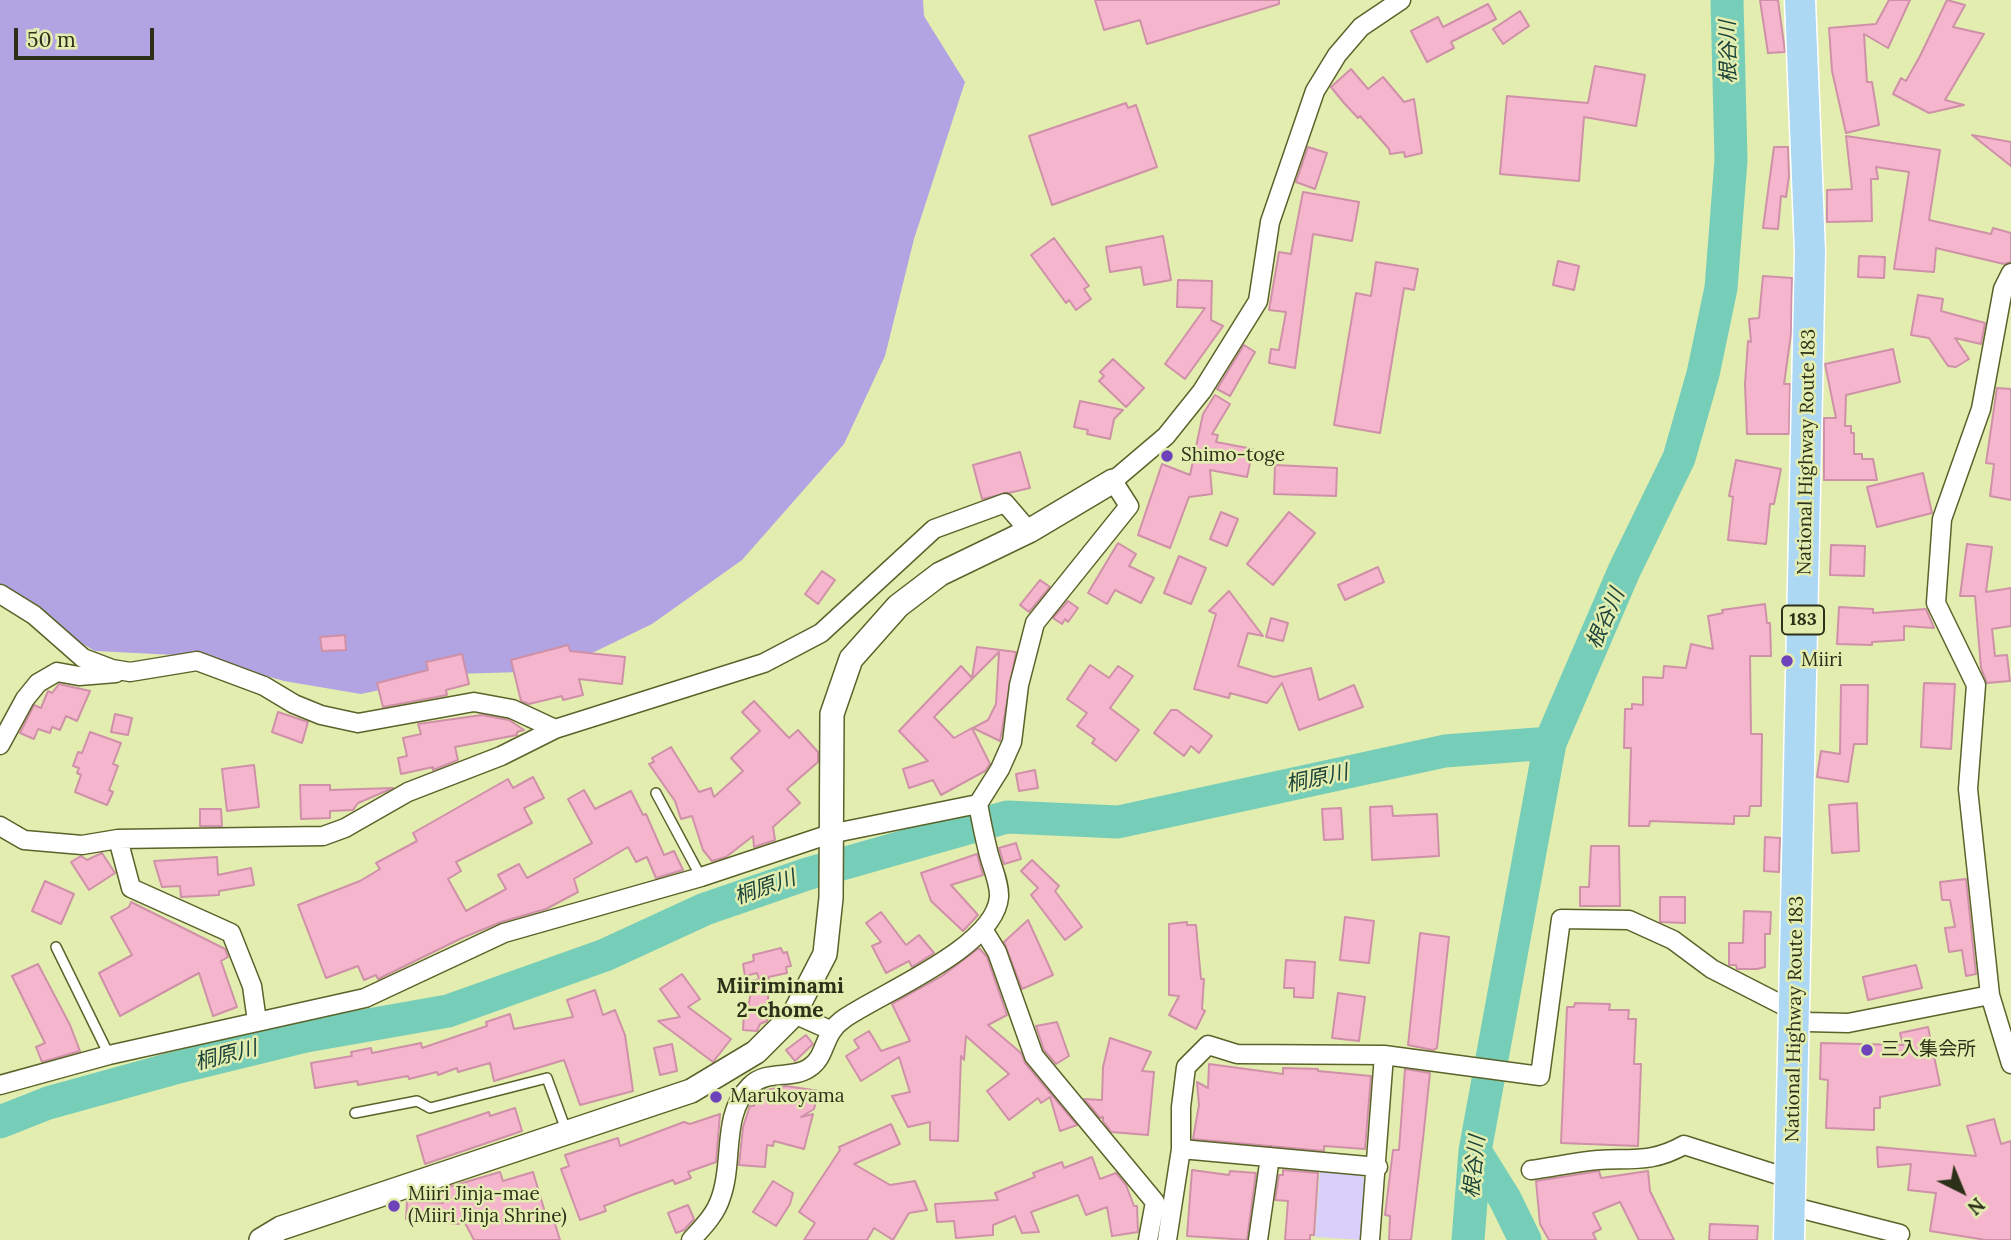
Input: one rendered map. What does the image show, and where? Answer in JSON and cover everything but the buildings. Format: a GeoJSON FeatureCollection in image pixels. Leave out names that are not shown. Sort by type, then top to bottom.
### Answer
{"type":"FeatureCollection","features":[{"type":"Feature","properties":{"kind":"highway","name":"National Highway Route 183"},"geometry":{"type":"LineString","coordinates":[[1789,1240],[1796,1012],[1810,252],[1800,0]]}},
{"type":"Feature","properties":{"kind":"street"},"geometry":{"type":"LineString","coordinates":[[261,1240],[281,1228],[566,1130],[691,1091],[756,1052],[793,1014],[825,954],[831,898],[832,714],[850,659],[898,606],[940,574],[1030,531],[1113,481],[1166,436],[1202,391],[1258,301],[1270,222],[1315,91],[1337,55],[1361,27],[1401,0]]}},
{"type":"Feature","properties":{"kind":"street"},"geometry":{"type":"LineString","coordinates":[[2011,273],[2003,289],[1981,409],[1942,519],[1936,603],[1976,685],[1968,789],[1990,995],[2011,1064]]}},
{"type":"Feature","properties":{"kind":"street"},"geometry":{"type":"LineString","coordinates":[[691,1240],[712,1216],[722,1196],[734,1107],[750,1085],[765,1076],[789,1074],[809,1068],[821,1055],[830,1030],[959,951],[984,931],[997,912],[1000,894],[987,850],[979,807],[1012,741],[1019,685],[1035,623],[1129,506],[1113,481]]}},
{"type":"Feature","properties":{"kind":"street"},"geometry":{"type":"LineString","coordinates":[[0,826],[24,840],[82,845],[118,839],[323,836],[345,828],[408,792],[500,756],[555,729],[764,663],[800,647],[821,633],[934,529],[1006,503],[1030,531]]}},
{"type":"Feature","properties":{"kind":"street"},"geometry":{"type":"LineString","coordinates":[[0,594],[34,615],[83,658],[130,672]]}},
{"type":"Feature","properties":{"kind":"street"},"geometry":{"type":"LineString","coordinates":[[0,745],[25,699],[38,683],[57,672],[79,676],[130,672],[197,661],[264,686],[321,715],[358,723],[474,702],[512,709],[555,729]]}},
{"type":"Feature","properties":{"kind":"street"},"geometry":{"type":"LineString","coordinates":[[0,1086],[109,1055],[365,999],[504,933],[830,839],[979,807]]}},
{"type":"Feature","properties":{"kind":"street"},"geometry":{"type":"LineString","coordinates":[[118,839],[131,888],[231,933],[252,986],[257,1021]]}},
{"type":"Feature","properties":{"kind":"street"},"geometry":{"type":"LineString","coordinates":[[1167,1240],[1181,1149],[1181,1107],[1186,1067],[1208,1045],[1237,1054],[1384,1055],[1540,1076],[1561,919],[1629,920],[1673,940],[1712,969],[1796,1012],[1807,1022],[1848,1023],[1990,995]]}},
{"type":"Feature","properties":{"kind":"street"},"geometry":{"type":"LineString","coordinates":[[984,931],[997,952],[1034,1056],[1155,1202],[1148,1240]]}},
{"type":"Feature","properties":{"kind":"street"},"geometry":{"type":"LineString","coordinates":[[793,1014],[830,1030]]}},
{"type":"Feature","properties":{"kind":"street"},"geometry":{"type":"LineString","coordinates":[[1370,1240],[1378,1167],[1384,1055]]}},
{"type":"Feature","properties":{"kind":"street"},"geometry":{"type":"LineString","coordinates":[[1531,1170],[1596,1160],[1647,1160],[1664,1156],[1684,1145],[1790,1193],[1900,1234]]}},
{"type":"Feature","properties":{"kind":"street"},"geometry":{"type":"LineString","coordinates":[[1181,1149],[1378,1167]]}},
{"type":"Feature","properties":{"kind":"street"},"geometry":{"type":"LineString","coordinates":[[1258,1240],[1270,1157]]}},
{"type":"Feature","properties":{"kind":"lane"},"geometry":{"type":"LineString","coordinates":[[656,793],[701,877]]}},
{"type":"Feature","properties":{"kind":"lane"},"geometry":{"type":"LineString","coordinates":[[56,947],[109,1055]]}},
{"type":"Feature","properties":{"kind":"lane"},"geometry":{"type":"LineString","coordinates":[[355,1113],[417,1101],[430,1108],[547,1078],[566,1130]]}},
{"type":"Feature","properties":{"kind":"shaded area"},"geometry":{"type":"Polygon","coordinates":[[[0,0],[923,0],[924,16],[965,82],[914,239],[885,356],[844,444],[742,560],[652,624],[555,671],[454,674],[361,694],[284,681],[196,656],[95,651],[23,610],[0,586],[0,0]]]}},
{"type":"Feature","properties":{"kind":"shaded area"},"geometry":{"type":"Polygon","coordinates":[[[1320,1171],[1358,1172],[1367,1182],[1362,1240],[1315,1237],[1320,1171]]]}},
{"type":"Feature","properties":{"kind":"waterway","name":"根谷川"},"geometry":{"type":"LineString","coordinates":[[1468,1240],[1475,1151],[1550,743],[1624,571],[1679,458],[1703,374],[1721,288],[1731,160],[1727,0]]}},
{"type":"Feature","properties":{"kind":"waterway","name":"桐原川"},"geometry":{"type":"LineString","coordinates":[[0,1122],[48,1103],[171,1069],[306,1036],[448,1011],[605,955],[705,909],[807,874],[1007,817],[1118,822],[1445,751],[1550,743]]}},
{"type":"Feature","properties":{"kind":"waterway"},"geometry":{"type":"LineString","coordinates":[[1475,1151],[1505,1199],[1525,1240]]}},
{"type":"Feature","properties":{"kind":"place","name":"Shimo-toge"},"geometry":{"type":"Point","coordinates":[1167,456]}},
{"type":"Feature","properties":{"kind":"place","name":"Miiri"},"geometry":{"type":"Point","coordinates":[1787,661]}},
{"type":"Feature","properties":{"kind":"place","name":"三入集会所"},"geometry":{"type":"Point","coordinates":[1867,1050]}},
{"type":"Feature","properties":{"kind":"place","name":"Marukoyama"},"geometry":{"type":"Point","coordinates":[716,1097]}},
{"type":"Feature","properties":{"kind":"place","name":"Miiri Jinja-mae (Miiri Jinja Shrine)"},"geometry":{"type":"Point","coordinates":[394,1206]}},
{"type":"Feature","properties":{"kind":"district","name":"Miiriminami 2-chome"},"geometry":{"type":"Point","coordinates":[780,999]}}]}
